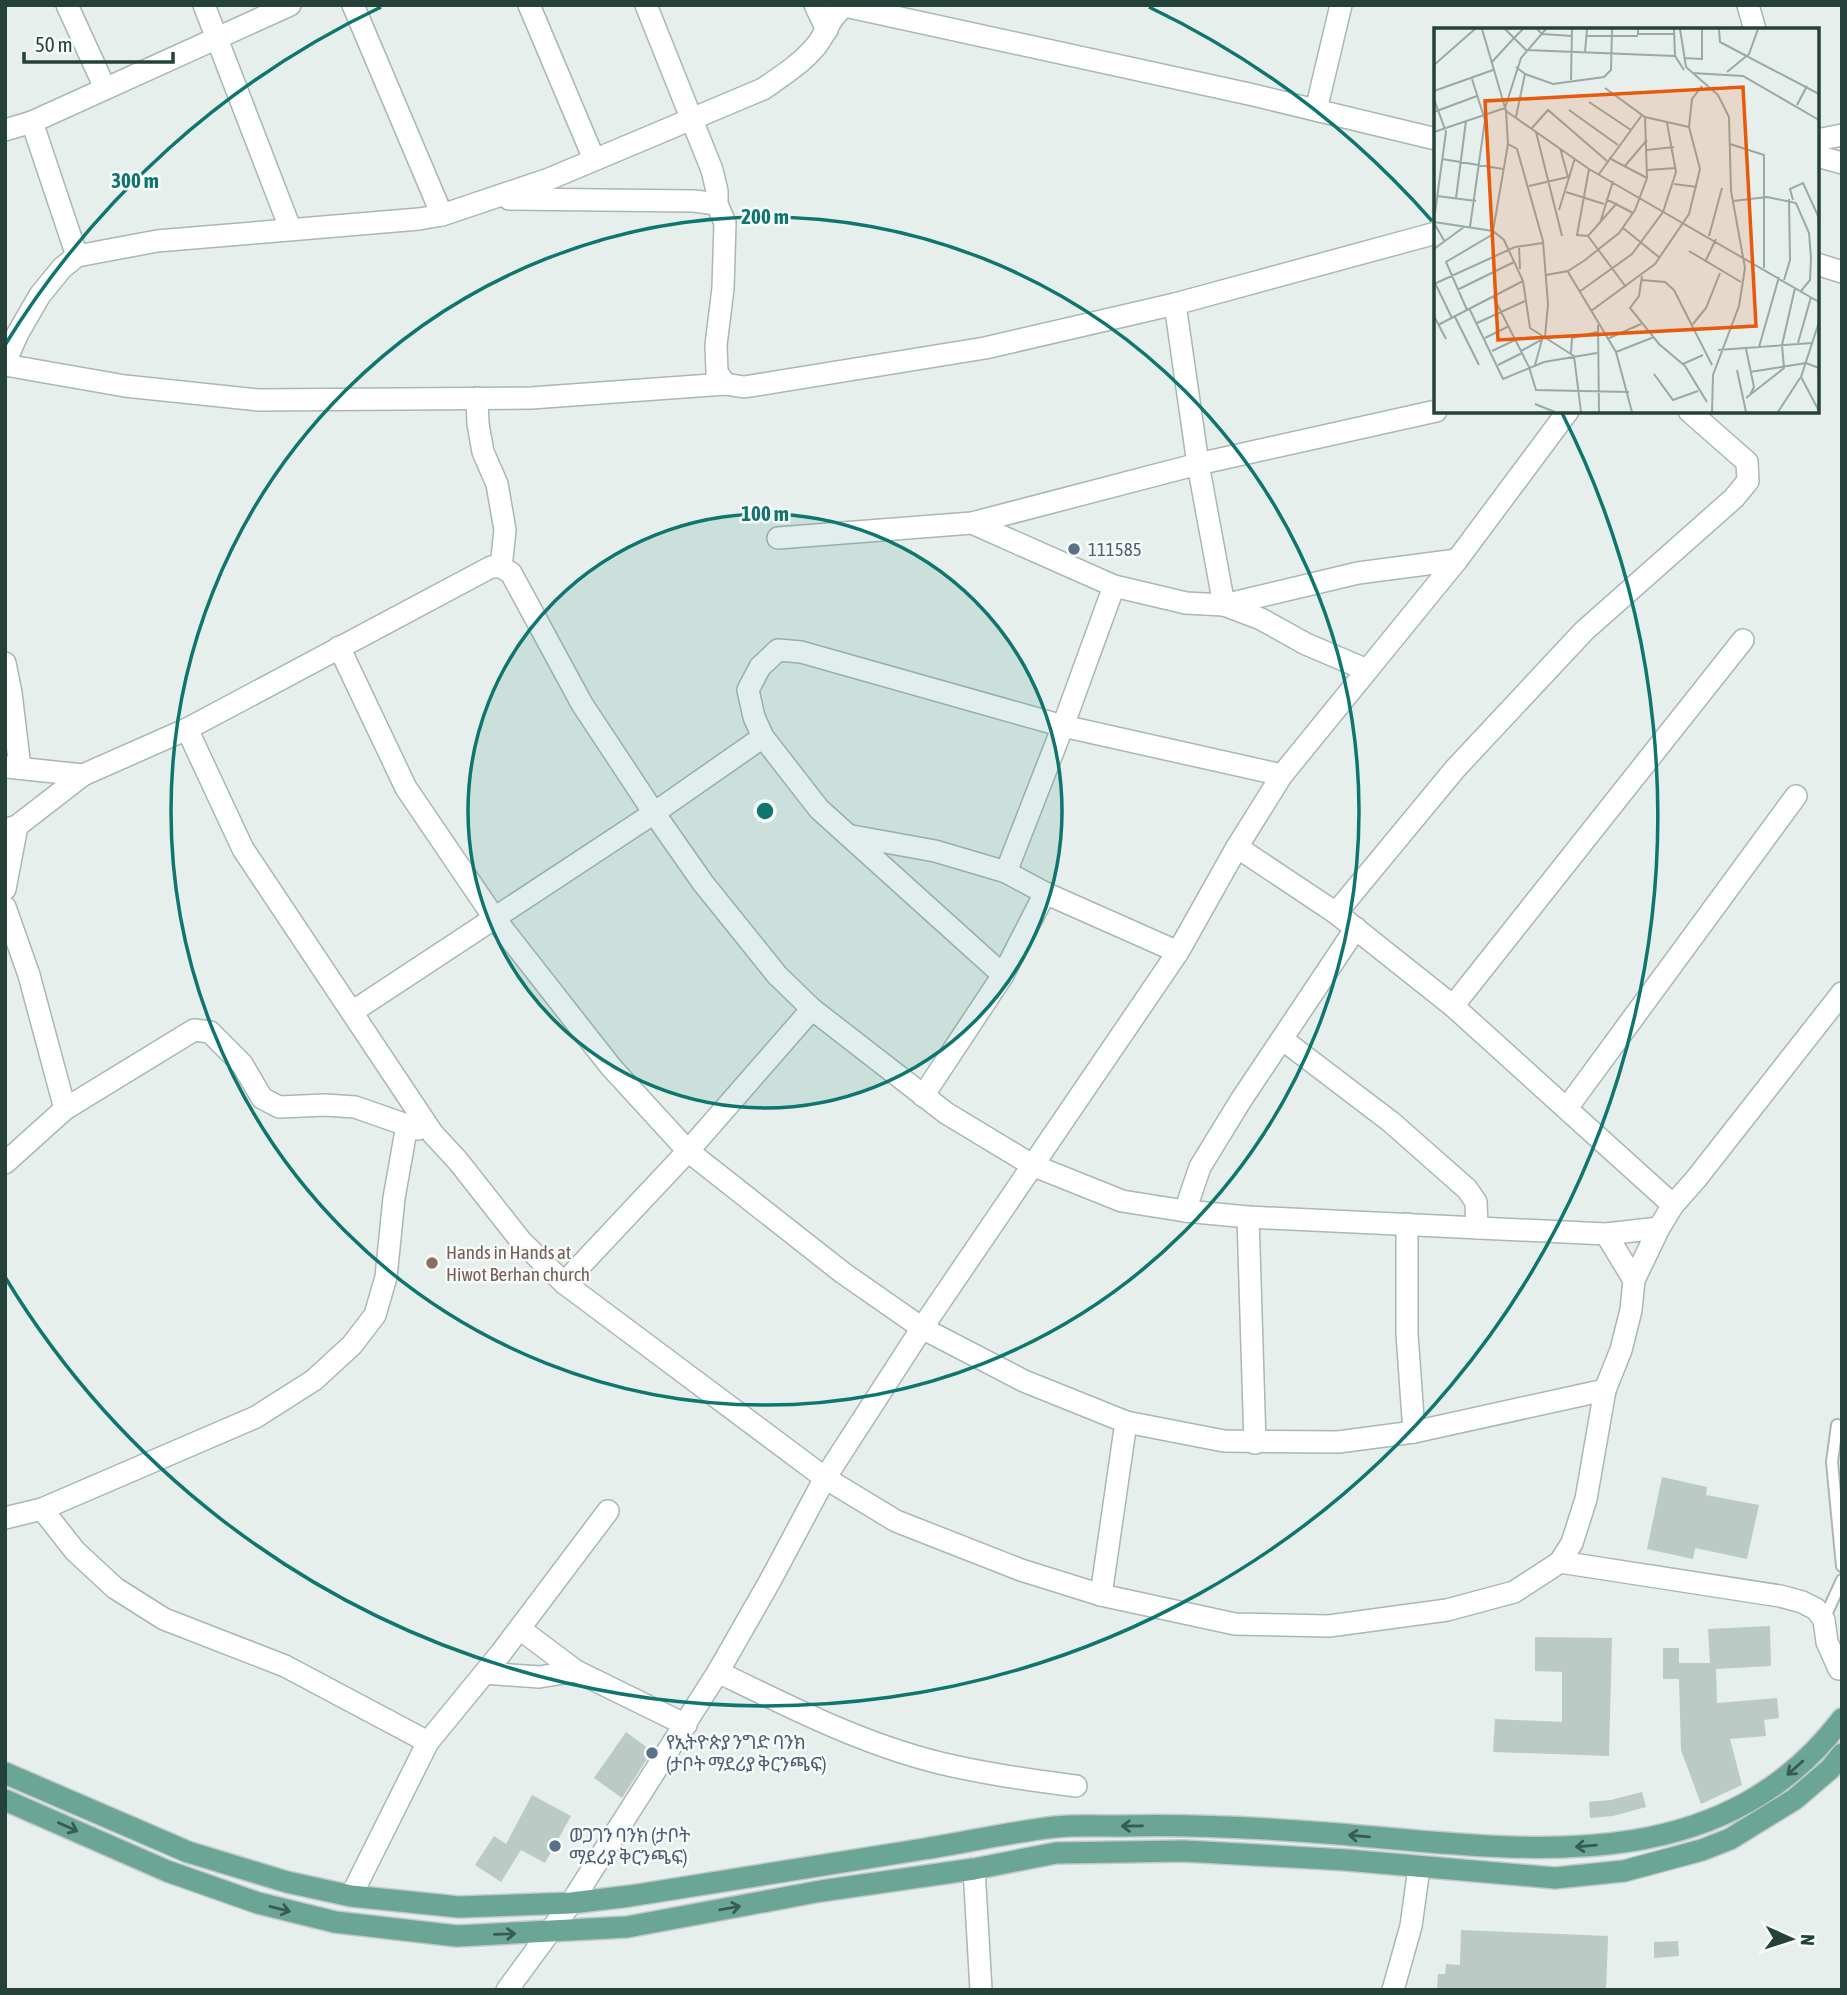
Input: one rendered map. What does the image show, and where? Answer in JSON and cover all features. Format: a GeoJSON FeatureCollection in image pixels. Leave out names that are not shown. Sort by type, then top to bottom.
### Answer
{"type":"FeatureCollection","features":[{"type":"Feature","properties":{"kind":"main road"},"geometry":{"type":"LineString","coordinates":[[5,1773],[188,1852],[287,1882],[351,1896],[458,1907],[571,1903],[670,1890],[1055,1827],[1175,1825],[1554,1849],[1620,1844],[1692,1826],[1751,1802],[1784,1779],[1822,1744],[1842,1719]]}},
{"type":"Feature","properties":{"kind":"main road"},"geometry":{"type":"LineString","coordinates":[[5,1800],[167,1871],[258,1903],[335,1922],[457,1936],[627,1927],[821,1891],[974,1869],[1056,1853],[1184,1851],[1346,1860],[1555,1878],[1624,1871],[1689,1854],[1730,1839],[1795,1799],[1830,1769],[1842,1754]]}},
{"type":"Feature","properties":{"kind":"street"},"geometry":{"type":"LineString","coordinates":[[67,5],[105,88]]}},
{"type":"Feature","properties":{"kind":"street"},"geometry":{"type":"LineString","coordinates":[[204,5],[290,228]]}},
{"type":"Feature","properties":{"kind":"street"},"geometry":{"type":"LineString","coordinates":[[5,130],[32,121],[289,5]]}},
{"type":"Feature","properties":{"kind":"street"},"geometry":{"type":"LineString","coordinates":[[353,5],[442,215]]}},
{"type":"Feature","properties":{"kind":"street"},"geometry":{"type":"LineString","coordinates":[[529,5],[594,159]]}},
{"type":"Feature","properties":{"kind":"street"},"geometry":{"type":"LineString","coordinates":[[646,5],[712,170],[717,204],[724,223],[725,254],[716,345],[717,372],[725,384]]}},
{"type":"Feature","properties":{"kind":"street"},"geometry":{"type":"LineString","coordinates":[[815,5],[827,30]]}},
{"type":"Feature","properties":{"kind":"street"},"geometry":{"type":"LineString","coordinates":[[1316,110],[1341,5]]}},
{"type":"Feature","properties":{"kind":"street"},"geometry":{"type":"LineString","coordinates":[[1748,5],[1754,28]]}},
{"type":"Feature","properties":{"kind":"street"},"geometry":{"type":"LineString","coordinates":[[1434,139],[845,6],[833,13],[827,30],[815,48],[764,89],[549,179],[494,199],[419,219],[156,241],[77,256],[62,268],[40,295],[6,357],[125,386],[258,400],[544,397],[725,384],[744,387],[985,348],[1175,304],[1434,234]]}},
{"type":"Feature","properties":{"kind":"street"},"geometry":{"type":"LineString","coordinates":[[32,121],[77,256]]}},
{"type":"Feature","properties":{"kind":"street"},"geometry":{"type":"LineString","coordinates":[[1819,140],[1842,135]]}},
{"type":"Feature","properties":{"kind":"street"},"geometry":{"type":"LineString","coordinates":[[1819,157],[1842,163]]}},
{"type":"Feature","properties":{"kind":"street"},"geometry":{"type":"LineString","coordinates":[[494,199],[694,201],[717,204]]}},
{"type":"Feature","properties":{"kind":"street"},"geometry":{"type":"LineString","coordinates":[[1819,265],[1842,272]]}},
{"type":"Feature","properties":{"kind":"street"},"geometry":{"type":"LineString","coordinates":[[1175,304],[1198,464],[1224,605]]}},
{"type":"Feature","properties":{"kind":"street"},"geometry":{"type":"LineString","coordinates":[[477,398],[483,452],[497,484],[505,530],[501,567]]}},
{"type":"Feature","properties":{"kind":"street"},"geometry":{"type":"LineString","coordinates":[[778,538],[972,523],[1198,464],[1434,411]]}},
{"type":"Feature","properties":{"kind":"street"},"geometry":{"type":"LineString","coordinates":[[507,1990],[571,1903],[686,1725],[770,1581],[825,1478],[922,1328],[1178,951],[1237,847],[1282,775],[1457,560],[1567,413]]}},
{"type":"Feature","properties":{"kind":"street"},"geometry":{"type":"LineString","coordinates":[[1336,913],[1455,769],[1584,631],[1734,498],[1748,481],[1747,462],[1691,413]]}},
{"type":"Feature","properties":{"kind":"street"},"geometry":{"type":"LineString","coordinates":[[972,523],[1114,586],[1186,603],[1224,605],[1359,573],[1457,560]]}},
{"type":"Feature","properties":{"kind":"street"},"geometry":{"type":"LineString","coordinates":[[5,889],[11,828],[83,775],[187,729],[491,567],[501,567],[511,573],[582,704],[654,813],[703,883],[777,975],[812,1009],[923,1096],[1032,1165],[1122,1201],[1185,1211],[1248,1217],[1606,1234],[1658,1228]]}},
{"type":"Feature","properties":{"kind":"street"},"geometry":{"type":"LineString","coordinates":[[1006,872],[1114,586]]}},
{"type":"Feature","properties":{"kind":"street"},"geometry":{"type":"LineString","coordinates":[[1224,605],[1367,670]]}},
{"type":"Feature","properties":{"kind":"street"},"geometry":{"type":"LineString","coordinates":[[1453,1006],[1743,640]]}},
{"type":"Feature","properties":{"kind":"street"},"geometry":{"type":"LineString","coordinates":[[339,647],[406,788],[495,919],[611,1067],[688,1151],[843,1273],[922,1328],[1024,1381],[1126,1422],[1224,1441],[1338,1442],[1415,1432],[1605,1390]]}},
{"type":"Feature","properties":{"kind":"street"},"geometry":{"type":"LineString","coordinates":[[1003,975],[819,809],[763,737],[754,717],[748,690],[760,667],[778,650],[801,652],[1063,726],[1282,775]]}},
{"type":"Feature","properties":{"kind":"street"},"geometry":{"type":"LineString","coordinates":[[5,663],[11,693],[12,767],[83,775]]}},
{"type":"Feature","properties":{"kind":"street"},"geometry":{"type":"LineString","coordinates":[[187,729],[243,849],[433,1134],[458,1160],[521,1241],[564,1283],[825,1478],[896,1521],[1021,1570],[1101,1595],[1235,1624],[1329,1626],[1447,1610],[1514,1592],[1560,1562],[1572,1543],[1586,1499],[1605,1390],[1621,1350],[1631,1310],[1634,1280],[1658,1228],[1673,1205],[1842,993]]}},
{"type":"Feature","properties":{"kind":"street"},"geometry":{"type":"LineString","coordinates":[[352,1012],[654,813],[763,737]]}},
{"type":"Feature","properties":{"kind":"street"},"geometry":{"type":"LineString","coordinates":[[1567,1108],[1796,796]]}},
{"type":"Feature","properties":{"kind":"street"},"geometry":{"type":"LineString","coordinates":[[852,836],[935,851],[1006,872],[1045,893],[1178,951]]}},
{"type":"Feature","properties":{"kind":"street"},"geometry":{"type":"LineString","coordinates":[[1237,847],[1336,913],[1453,1006],[1673,1205]]}},
{"type":"Feature","properties":{"kind":"street"},"geometry":{"type":"LineString","coordinates":[[923,1096],[1003,975],[1045,893]]}},
{"type":"Feature","properties":{"kind":"street"},"geometry":{"type":"LineString","coordinates":[[5,907],[29,975],[65,1109]]}},
{"type":"Feature","properties":{"kind":"street"},"geometry":{"type":"LineString","coordinates":[[1185,1211],[1200,1167],[1241,1100],[1356,928]]}},
{"type":"Feature","properties":{"kind":"street"},"geometry":{"type":"LineString","coordinates":[[564,1283],[688,1151],[812,1009]]}},
{"type":"Feature","properties":{"kind":"street"},"geometry":{"type":"LineString","coordinates":[[5,1163],[65,1109],[194,1030],[211,1032],[242,1064],[262,1098],[279,1107],[355,1107],[433,1134]]}},
{"type":"Feature","properties":{"kind":"street"},"geometry":{"type":"LineString","coordinates":[[1282,1039],[1391,1122],[1467,1188],[1476,1202],[1477,1228]]}},
{"type":"Feature","properties":{"kind":"street"},"geometry":{"type":"LineString","coordinates":[[5,1517],[42,1509],[256,1417],[314,1380],[352,1345],[375,1315],[386,1277],[394,1198],[407,1125]]}},
{"type":"Feature","properties":{"kind":"street"},"geometry":{"type":"LineString","coordinates":[[1248,1217],[1255,1443]]}},
{"type":"Feature","properties":{"kind":"street"},"geometry":{"type":"LineString","coordinates":[[1407,1224],[1407,1334],[1415,1432]]}},
{"type":"Feature","properties":{"kind":"street"},"geometry":{"type":"LineString","coordinates":[[1606,1234],[1634,1280]]}},
{"type":"Feature","properties":{"kind":"street"},"geometry":{"type":"LineString","coordinates":[[1101,1595],[1126,1422]]}},
{"type":"Feature","properties":{"kind":"street"},"geometry":{"type":"LineString","coordinates":[[42,1509],[75,1551],[115,1588],[164,1619],[285,1666],[428,1742]]}},
{"type":"Feature","properties":{"kind":"street"},"geometry":{"type":"LineString","coordinates":[[351,1896],[428,1742],[520,1629],[608,1511]]}},
{"type":"Feature","properties":{"kind":"street"},"geometry":{"type":"LineString","coordinates":[[1560,1562],[1780,1596],[1802,1602],[1816,1609],[1824,1619],[1827,1642],[1839,1669],[1842,1670]]}},
{"type":"Feature","properties":{"kind":"street"},"geometry":{"type":"LineString","coordinates":[[520,1629],[576,1671],[686,1725]]}},
{"type":"Feature","properties":{"kind":"street"},"geometry":{"type":"LineString","coordinates":[[485,1673],[539,1677],[576,1671]]}},
{"type":"Feature","properties":{"kind":"street"},"geometry":{"type":"LineString","coordinates":[[718,1672],[789,1707],[878,1744],[938,1763],[1007,1777],[1076,1786]]}},
{"type":"Feature","properties":{"kind":"street"},"geometry":{"type":"LineString","coordinates":[[1393,1990],[1411,1926],[1419,1868]]}},
{"type":"Feature","properties":{"kind":"street"},"geometry":{"type":"LineString","coordinates":[[974,1869],[981,1990]]}},
{"type":"Feature","properties":{"kind":"lane"},"geometry":{"type":"LineString","coordinates":[[1837,1424],[1832,1462],[1842,1566]]}},
{"type":"Feature","properties":{"kind":"lane"},"geometry":{"type":"LineString","coordinates":[[1824,1619],[1842,1580]]}},
{"type":"Feature","properties":{"kind":"building"},"geometry":{"type":"Polygon","coordinates":[[[1662,1477],[1707,1487],[1706,1495],[1759,1505],[1747,1559],[1695,1548],[1693,1559],[1647,1549],[1662,1477]]]}},
{"type":"Feature","properties":{"kind":"building"},"geometry":{"type":"Polygon","coordinates":[[[1770,1626],[1771,1666],[1716,1669],[1717,1703],[1777,1698],[1779,1718],[1764,1720],[1766,1736],[1730,1739],[1742,1785],[1701,1804],[1681,1750],[1679,1679],[1663,1679],[1663,1648],[1679,1648],[1679,1663],[1710,1663],[1708,1629],[1770,1626]]]}},
{"type":"Feature","properties":{"kind":"building"},"geometry":{"type":"Polygon","coordinates":[[[1535,1637],[1612,1638],[1609,1756],[1493,1752],[1495,1719],[1562,1722],[1562,1672],[1535,1671],[1535,1637]]]}},
{"type":"Feature","properties":{"kind":"building"},"geometry":{"type":"Polygon","coordinates":[[[626,1732],[652,1751],[622,1798],[594,1778],[626,1732]]]}},
{"type":"Feature","properties":{"kind":"building"},"geometry":{"type":"Polygon","coordinates":[[[1642,1792],[1646,1807],[1613,1816],[1590,1818],[1589,1802],[1611,1800],[1642,1792]]]}},
{"type":"Feature","properties":{"kind":"building"},"geometry":{"type":"Polygon","coordinates":[[[532,1795],[571,1816],[545,1863],[521,1850],[501,1882],[475,1865],[494,1836],[506,1844],[532,1795]]]}},
{"type":"Feature","properties":{"kind":"building"},"geometry":{"type":"Polygon","coordinates":[[[1461,1930],[1608,1936],[1606,1990],[1437,1990],[1438,1974],[1445,1974],[1446,1964],[1460,1965],[1461,1930]]]}},
{"type":"Feature","properties":{"kind":"building"},"geometry":{"type":"Polygon","coordinates":[[[1678,1941],[1679,1956],[1654,1958],[1654,1942],[1678,1941]]]}},
{"type":"Feature","properties":{"kind":"place","name":"111585"},"geometry":{"type":"Point","coordinates":[1074,549]}},
{"type":"Feature","properties":{"kind":"place","name":"Hands in Hands at Hiwot Berhan church"},"geometry":{"type":"Point","coordinates":[432,1263]}},
{"type":"Feature","properties":{"kind":"place","name":"የኢትዮጵያ ንግድ ባንክ (ታቦት ማደሪያ ቅርንጫፍ)"},"geometry":{"type":"Point","coordinates":[652,1753]}},
{"type":"Feature","properties":{"kind":"place","name":"ወጋገን ባንክ (ታቦት ማደሪያ ቅርንጫፍ)"},"geometry":{"type":"Point","coordinates":[555,1846]}}]}
